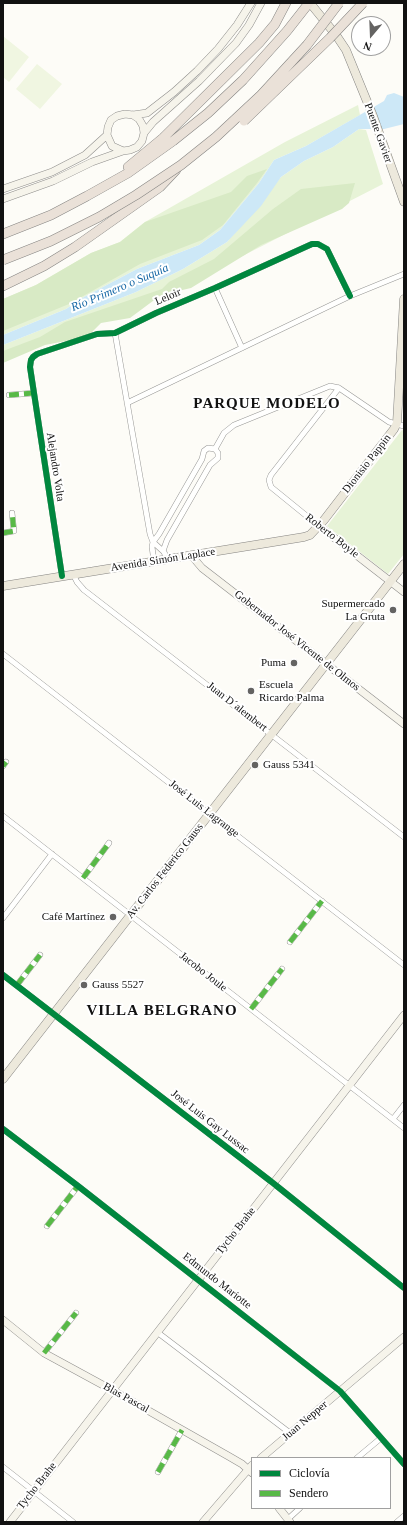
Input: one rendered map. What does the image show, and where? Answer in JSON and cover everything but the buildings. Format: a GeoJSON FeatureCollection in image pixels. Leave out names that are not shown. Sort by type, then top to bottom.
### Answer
{"type":"FeatureCollection","features":[{"type":"Feature","properties":{"kind":"highway"},"geometry":{"type":"LineString","coordinates":[[107,185],[163,138],[255,48],[275,24],[286,3]]}},
{"type":"Feature","properties":{"kind":"highway"},"geometry":{"type":"LineString","coordinates":[[3,234],[51,215],[107,185],[161,150],[213,108],[262,60],[310,3]]}},
{"type":"Feature","properties":{"kind":"highway"},"geometry":{"type":"LineString","coordinates":[[3,260],[51,241],[99,218],[136,196],[181,164],[245,111],[276,80],[339,3]]}},
{"type":"Feature","properties":{"kind":"highway"},"geometry":{"type":"LineString","coordinates":[[207,144],[234,130],[330,38],[363,3]]}},
{"type":"Feature","properties":{"kind":"highway"},"geometry":{"type":"LineString","coordinates":[[3,286],[44,266],[75,247],[160,187],[181,164]]}},
{"type":"Feature","properties":{"kind":"main road"},"geometry":{"type":"LineString","coordinates":[[133,115],[139,119],[143,126],[144,133],[142,141],[137,147],[130,150],[123,150],[112,146],[107,135],[111,120],[117,116],[125,114],[133,115],[147,113],[197,71],[233,31],[251,3]]}},
{"type":"Feature","properties":{"kind":"main road"},"geometry":{"type":"LineString","coordinates":[[144,133],[153,122],[199,81],[225,55],[249,25],[262,3]]}},
{"type":"Feature","properties":{"kind":"main road","name":"Puente Gavier"},"geometry":{"type":"LineString","coordinates":[[310,3],[346,50],[359,80],[404,202]]}},
{"type":"Feature","properties":{"kind":"main road"},"geometry":{"type":"LineString","coordinates":[[3,189],[52,172],[85,155],[107,135]]}},
{"type":"Feature","properties":{"kind":"main road"},"geometry":{"type":"LineString","coordinates":[[3,199],[53,181],[92,162],[123,150]]}},
{"type":"Feature","properties":{"kind":"main road","name":"Dionisio Pappin"},"geometry":{"type":"LineString","coordinates":[[319,526],[400,425],[404,299]]}},
{"type":"Feature","properties":{"kind":"main road","name":"Avenida Simón Laplace"},"geometry":{"type":"LineString","coordinates":[[3,586],[304,537],[310,535],[319,526]]}},
{"type":"Feature","properties":{"kind":"main road","name":"Roberto Boyle"},"geometry":{"type":"LineString","coordinates":[[319,526],[404,592]]}},
{"type":"Feature","properties":{"kind":"main road","name":"Gobernador José Vicente de Olmos"},"geometry":{"type":"LineString","coordinates":[[191,555],[202,568],[404,724]]}},
{"type":"Feature","properties":{"kind":"main road","name":"Av. Carlos Federico Gauss"},"geometry":{"type":"LineString","coordinates":[[3,1079],[404,564]]}},
{"type":"Feature","properties":{"kind":"main road","name":"Tycho Brahe"},"geometry":{"type":"LineString","coordinates":[[10,1522],[404,1015]]}},
{"type":"Feature","properties":{"kind":"main road","name":"Blas Pascal"},"geometry":{"type":"LineString","coordinates":[[3,1320],[44,1353],[251,1469]]}},
{"type":"Feature","properties":{"kind":"main road","name":"Juan Nepper"},"geometry":{"type":"LineString","coordinates":[[262,1457],[404,1337]]}},
{"type":"Feature","properties":{"kind":"main road"},"geometry":{"type":"LineString","coordinates":[[203,1522],[251,1469]]}},
{"type":"Feature","properties":{"kind":"main road"},"geometry":{"type":"LineString","coordinates":[[280,1509],[289,1520]]}},
{"type":"Feature","properties":{"kind":"street","name":"Leloir"},"geometry":{"type":"LineString","coordinates":[[31,360],[37,354],[97,334],[115,333],[156,313],[312,244],[318,244],[327,249],[350,296]]}},
{"type":"Feature","properties":{"kind":"street"},"geometry":{"type":"LineString","coordinates":[[127,403],[350,296],[404,274]]}},
{"type":"Feature","properties":{"kind":"street"},"geometry":{"type":"LineString","coordinates":[[215,288],[242,348]]}},
{"type":"Feature","properties":{"kind":"street"},"geometry":{"type":"LineString","coordinates":[[115,333],[150,534],[153,542],[163,551],[167,559]]}},
{"type":"Feature","properties":{"kind":"street","name":"Alejandro Volta"},"geometry":{"type":"LineString","coordinates":[[31,360],[30,368],[62,576]]}},
{"type":"Feature","properties":{"kind":"street"},"geometry":{"type":"LineString","coordinates":[[215,449],[224,433],[234,425],[330,386],[339,388],[389,422],[400,425]]}},
{"type":"Feature","properties":{"kind":"street"},"geometry":{"type":"LineString","coordinates":[[328,400],[339,388]]}},
{"type":"Feature","properties":{"kind":"street"},"geometry":{"type":"LineString","coordinates":[[321,390],[328,392],[328,400]]}},
{"type":"Feature","properties":{"kind":"street"},"geometry":{"type":"LineString","coordinates":[[9,395],[34,393]]}},
{"type":"Feature","properties":{"kind":"street","name":"Roberto Boyle"},"geometry":{"type":"LineString","coordinates":[[319,526],[271,487],[270,484],[271,475],[328,400]]}},
{"type":"Feature","properties":{"kind":"street"},"geometry":{"type":"LineString","coordinates":[[154,561],[152,547],[153,542],[202,459],[204,451],[208,448],[215,449]]}},
{"type":"Feature","properties":{"kind":"street"},"geometry":{"type":"LineString","coordinates":[[163,551],[167,540],[210,465],[218,458],[218,453],[215,449]]}},
{"type":"Feature","properties":{"kind":"street"},"geometry":{"type":"LineString","coordinates":[[3,533],[14,531],[12,513]]}},
{"type":"Feature","properties":{"kind":"street","name":"Juan D´alembert"},"geometry":{"type":"LineString","coordinates":[[73,574],[77,582],[84,590],[404,837]]}},
{"type":"Feature","properties":{"kind":"street","name":"José Luis Lagrange"},"geometry":{"type":"LineString","coordinates":[[3,654],[404,965]]}},
{"type":"Feature","properties":{"kind":"street","name":"Jacobo Joule"},"geometry":{"type":"LineString","coordinates":[[3,816],[404,1128]]}},
{"type":"Feature","properties":{"kind":"street"},"geometry":{"type":"LineString","coordinates":[[83,878],[110,843]]}},
{"type":"Feature","properties":{"kind":"street"},"geometry":{"type":"LineString","coordinates":[[3,918],[52,854]]}},
{"type":"Feature","properties":{"kind":"street"},"geometry":{"type":"LineString","coordinates":[[290,942],[322,901]]}},
{"type":"Feature","properties":{"kind":"street"},"geometry":{"type":"LineString","coordinates":[[17,985],[40,955]]}},
{"type":"Feature","properties":{"kind":"street"},"geometry":{"type":"LineString","coordinates":[[251,1009],[282,969]]}},
{"type":"Feature","properties":{"kind":"street","name":"José Luis Gay Lussac"},"geometry":{"type":"LineString","coordinates":[[3,975],[273,1183],[404,1288]]}},
{"type":"Feature","properties":{"kind":"street"},"geometry":{"type":"LineString","coordinates":[[393,1120],[404,1105]]}},
{"type":"Feature","properties":{"kind":"street","name":"Edmundo Mariotte"},"geometry":{"type":"LineString","coordinates":[[3,1128],[199,1279],[340,1391],[380,1438],[403,1461]]}},
{"type":"Feature","properties":{"kind":"street"},"geometry":{"type":"LineString","coordinates":[[47,1226],[78,1186]]}},
{"type":"Feature","properties":{"kind":"street"},"geometry":{"type":"LineString","coordinates":[[44,1353],[76,1313]]}},
{"type":"Feature","properties":{"kind":"street"},"geometry":{"type":"LineString","coordinates":[[157,1332],[290,1433]]}},
{"type":"Feature","properties":{"kind":"street"},"geometry":{"type":"LineString","coordinates":[[158,1472],[182,1430]]}},
{"type":"Feature","properties":{"kind":"street"},"geometry":{"type":"LineString","coordinates":[[358,1457],[380,1438]]}},
{"type":"Feature","properties":{"kind":"street"},"geometry":{"type":"LineString","coordinates":[[3,1467],[73,1522]]}},
{"type":"Feature","properties":{"kind":"street"},"geometry":{"type":"LineString","coordinates":[[289,1520],[299,1509]]}},
{"type":"Feature","properties":{"kind":"street"},"geometry":{"type":"LineString","coordinates":[[397,1522],[404,1516]]}},
{"type":"Feature","properties":{"kind":"green space"},"geometry":{"type":"Polygon","coordinates":[[[3,36],[29,57],[9,82],[3,77],[3,36]]]}},
{"type":"Feature","properties":{"kind":"green space"},"geometry":{"type":"Polygon","coordinates":[[[37,64],[62,84],[40,109],[16,89],[37,64]]]}},
{"type":"Feature","properties":{"kind":"green space"},"geometry":{"type":"Polygon","coordinates":[[[358,105],[360,115],[306,146],[274,160],[259,183],[220,230],[199,245],[137,269],[84,297],[66,309],[3,335],[3,299],[36,285],[91,253],[120,242],[145,222],[285,142],[358,105]]]}},
{"type":"Feature","properties":{"kind":"green space"},"geometry":{"type":"Polygon","coordinates":[[[359,129],[366,130],[383,184],[182,287],[3,359],[3,345],[136,292],[183,269],[227,242],[281,177],[304,161],[333,147],[359,129]]]}},
{"type":"Feature","properties":{"kind":"green space"},"geometry":{"type":"Polygon","coordinates":[[[267,169],[223,225],[202,240],[140,264],[69,304],[3,331],[3,299],[36,285],[91,253],[120,242],[145,222],[231,192],[247,176],[267,169]]]}},
{"type":"Feature","properties":{"kind":"green space"},"geometry":{"type":"Polygon","coordinates":[[[355,183],[349,203],[342,209],[261,245],[191,288],[161,295],[130,318],[101,323],[87,337],[45,345],[3,363],[3,351],[40,337],[65,322],[162,289],[169,282],[214,259],[273,209],[301,189],[355,183]]]}},
{"type":"Feature","properties":{"kind":"green space"},"geometry":{"type":"Polygon","coordinates":[[[402,430],[404,431],[404,554],[388,574],[327,526],[402,430]]]}},
{"type":"Feature","properties":{"kind":"water","name":"Río Primero o Suquía"},"geometry":{"type":"Polygon","coordinates":[[[394,93],[404,97],[404,124],[384,129],[359,129],[333,147],[304,161],[281,177],[261,206],[227,242],[183,269],[136,292],[3,345],[3,335],[66,309],[84,297],[137,269],[199,245],[220,230],[259,183],[274,160],[306,146],[384,101],[387,95],[394,93]]]}},
{"type":"Feature","properties":{"kind":"marked path"},"geometry":{"type":"LineString","coordinates":[[9,395],[34,393]]}},
{"type":"Feature","properties":{"kind":"marked path"},"geometry":{"type":"LineString","coordinates":[[3,533],[14,531],[12,513]]}},
{"type":"Feature","properties":{"kind":"marked path"},"geometry":{"type":"LineString","coordinates":[[3,766],[6,762]]}},
{"type":"Feature","properties":{"kind":"marked path"},"geometry":{"type":"LineString","coordinates":[[83,878],[109,843]]}},
{"type":"Feature","properties":{"kind":"marked path"},"geometry":{"type":"LineString","coordinates":[[290,942],[322,901]]}},
{"type":"Feature","properties":{"kind":"marked path"},"geometry":{"type":"LineString","coordinates":[[17,985],[40,955]]}},
{"type":"Feature","properties":{"kind":"marked path"},"geometry":{"type":"LineString","coordinates":[[251,1009],[282,969]]}},
{"type":"Feature","properties":{"kind":"marked path"},"geometry":{"type":"LineString","coordinates":[[47,1226],[78,1186]]}},
{"type":"Feature","properties":{"kind":"marked path"},"geometry":{"type":"LineString","coordinates":[[44,1353],[76,1313]]}},
{"type":"Feature","properties":{"kind":"marked path"},"geometry":{"type":"LineString","coordinates":[[158,1472],[182,1430]]}},
{"type":"Feature","properties":{"kind":"cycle path"},"geometry":{"type":"LineString","coordinates":[[62,576],[30,367],[33,357],[37,354],[97,334],[115,333],[156,313],[312,244],[318,244],[327,249],[350,296]]}},
{"type":"Feature","properties":{"kind":"cycle path"},"geometry":{"type":"LineString","coordinates":[[3,975],[273,1183],[404,1288]]}},
{"type":"Feature","properties":{"kind":"cycle path"},"geometry":{"type":"LineString","coordinates":[[3,1129],[340,1391],[404,1464]]}},
{"type":"Feature","properties":{"kind":"place","name":"Supermercado La Gruta"},"geometry":{"type":"Point","coordinates":[393,610]}},
{"type":"Feature","properties":{"kind":"place","name":"Puma"},"geometry":{"type":"Point","coordinates":[294,663]}},
{"type":"Feature","properties":{"kind":"place","name":"Escuela Ricardo Palma"},"geometry":{"type":"Point","coordinates":[251,691]}},
{"type":"Feature","properties":{"kind":"place","name":"Gauss 5341"},"geometry":{"type":"Point","coordinates":[255,765]}},
{"type":"Feature","properties":{"kind":"place","name":"Café Martínez"},"geometry":{"type":"Point","coordinates":[113,917]}},
{"type":"Feature","properties":{"kind":"place","name":"Gauss 5527"},"geometry":{"type":"Point","coordinates":[84,985]}},
{"type":"Feature","properties":{"kind":"district","name":"PARQUE MODELO"},"geometry":{"type":"Point","coordinates":[267,404]}},
{"type":"Feature","properties":{"kind":"district","name":"VILLA BELGRANO"},"geometry":{"type":"Point","coordinates":[162,1011]}}]}
